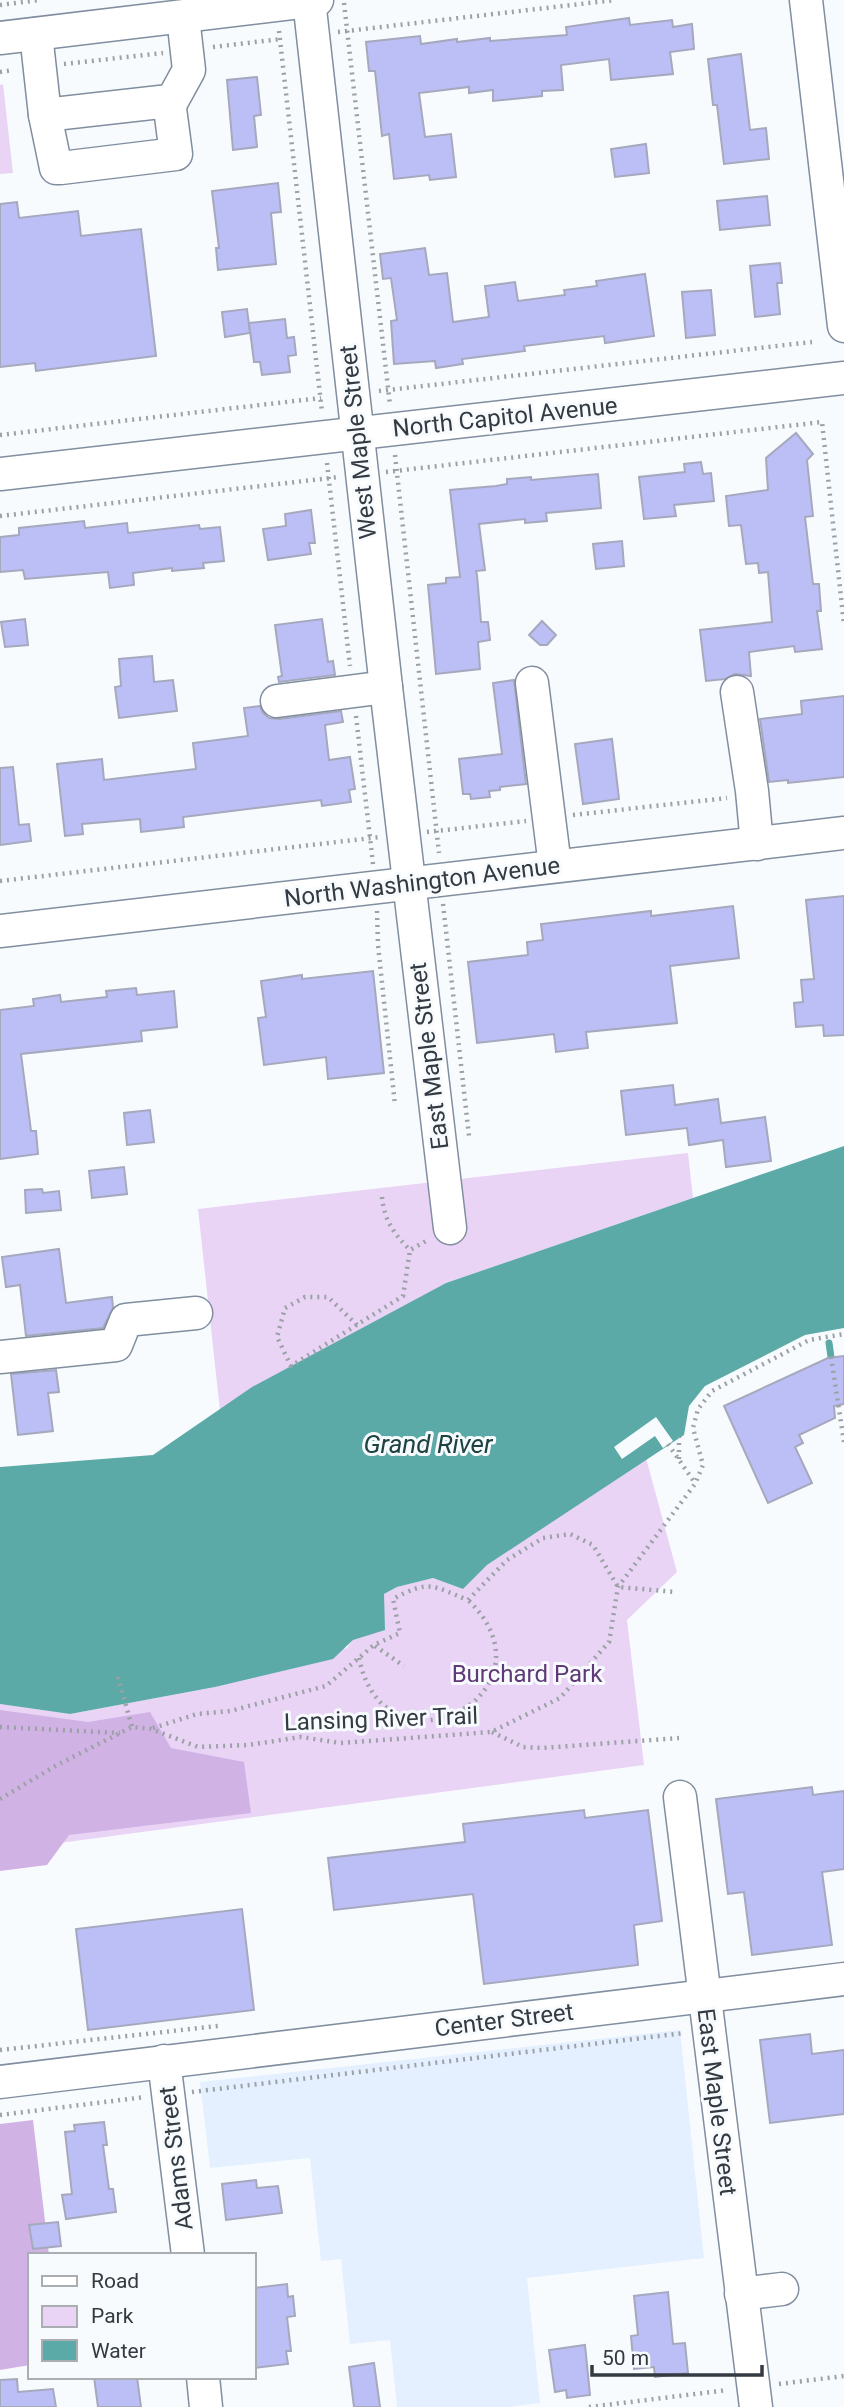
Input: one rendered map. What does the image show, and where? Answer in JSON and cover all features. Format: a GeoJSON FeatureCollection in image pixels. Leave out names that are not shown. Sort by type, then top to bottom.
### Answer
{"type":"FeatureCollection","features":[{"type":"Feature","properties":{"kind":"street","name":"West Maple Street"},"geometry":{"type":"LineString","coordinates":[[309,0],[409,883]]}},
{"type":"Feature","properties":{"kind":"street"},"geometry":{"type":"LineString","coordinates":[[0,38],[317,0]]}},
{"type":"Feature","properties":{"kind":"street"},"geometry":{"type":"LineString","coordinates":[[806,0],[844,326]]}},
{"type":"Feature","properties":{"kind":"street"},"geometry":{"type":"LineString","coordinates":[[45,116],[173,101],[189,70],[183,17]]}},
{"type":"Feature","properties":{"kind":"street"},"geometry":{"type":"LineString","coordinates":[[36,34],[45,116],[56,168],[176,154],[169,101]]}},
{"type":"Feature","properties":{"kind":"street","name":"North Capitol Avenue"},"geometry":{"type":"LineString","coordinates":[[0,474],[844,378]]}},
{"type":"Feature","properties":{"kind":"street"},"geometry":{"type":"LineString","coordinates":[[532,683],[555,866]]}},
{"type":"Feature","properties":{"kind":"street"},"geometry":{"type":"LineString","coordinates":[[277,701],[386,687]]}},
{"type":"Feature","properties":{"kind":"street"},"geometry":{"type":"LineString","coordinates":[[737,692],[757,844]]}},
{"type":"Feature","properties":{"kind":"street","name":"North Washington Avenue"},"geometry":{"type":"LineString","coordinates":[[0,931],[844,833]]}},
{"type":"Feature","properties":{"kind":"street","name":"East Maple Street"},"geometry":{"type":"LineString","coordinates":[[409,883],[450,1228]]}},
{"type":"Feature","properties":{"kind":"street"},"geometry":{"type":"LineString","coordinates":[[0,1357],[116,1345],[126,1320],[197,1313]]}},
{"type":"Feature","properties":{"kind":"street","name":"East Maple Street"},"geometry":{"type":"LineString","coordinates":[[680,1797],[754,2397]]}},
{"type":"Feature","properties":{"kind":"street","name":"Center Street"},"geometry":{"type":"LineString","coordinates":[[0,2082],[844,1979]]}},
{"type":"Feature","properties":{"kind":"street","name":"Adams Street"},"geometry":{"type":"LineString","coordinates":[[164,2061],[188,2253]]}},
{"type":"Feature","properties":{"kind":"street"},"geometry":{"type":"LineString","coordinates":[[741,2294],[782,2289]]}},
{"type":"Feature","properties":{"kind":"street"},"geometry":{"type":"LineString","coordinates":[[202,2379],[206,2407]]}},
{"type":"Feature","properties":{"kind":"path"},"geometry":{"type":"LineString","coordinates":[[0,5],[39,0]]}},
{"type":"Feature","properties":{"kind":"path"},"geometry":{"type":"LineString","coordinates":[[344,0],[469,1136]]}},
{"type":"Feature","properties":{"kind":"path"},"geometry":{"type":"LineString","coordinates":[[276,5],[370,839],[395,1105]]}},
{"type":"Feature","properties":{"kind":"path"},"geometry":{"type":"LineString","coordinates":[[0,435],[813,342]]}},
{"type":"Feature","properties":{"kind":"path"},"geometry":{"type":"LineString","coordinates":[[0,516],[822,422],[844,625]]}},
{"type":"Feature","properties":{"kind":"path"},"geometry":{"type":"LineString","coordinates":[[0,881],[733,797]]}},
{"type":"Feature","properties":{"kind":"path"},"geometry":{"type":"LineString","coordinates":[[382,1197],[383,1212],[390,1228],[410,1250]]}},
{"type":"Feature","properties":{"kind":"path"},"geometry":{"type":"LineString","coordinates":[[410,1250],[450,1228]]}},
{"type":"Feature","properties":{"kind":"path"},"geometry":{"type":"LineString","coordinates":[[357,1325],[328,1297],[305,1297],[285,1308],[277,1337],[291,1366],[357,1325],[402,1296],[410,1250]]}},
{"type":"Feature","properties":{"kind":"path","name":"Lansing River Trail"},"geometry":{"type":"LineString","coordinates":[[132,1727],[151,1729],[198,1747],[248,1745],[301,1737],[341,1743],[491,1732],[560,1698],[609,1642],[618,1587],[673,1517],[695,1484],[703,1465],[693,1428],[698,1409],[712,1391],[809,1340],[844,1334]]}},
{"type":"Feature","properties":{"kind":"path"},"geometry":{"type":"LineString","coordinates":[[831,1357],[844,1442]]}},
{"type":"Feature","properties":{"kind":"path"},"geometry":{"type":"LineString","coordinates":[[679,1437],[679,1460]]}},
{"type":"Feature","properties":{"kind":"path"},"geometry":{"type":"LineString","coordinates":[[668,1444],[695,1484]]}},
{"type":"Feature","properties":{"kind":"path"},"geometry":{"type":"LineString","coordinates":[[468,1600],[507,1560],[543,1538],[569,1534],[593,1545],[618,1587],[676,1592]]}},
{"type":"Feature","properties":{"kind":"path"},"geometry":{"type":"LineString","coordinates":[[151,1729],[197,1714],[230,1710],[326,1686],[374,1645],[400,1633],[393,1599],[429,1584],[468,1600],[484,1617],[492,1634],[496,1653],[493,1673],[484,1693],[471,1706],[457,1714],[428,1721],[404,1717],[382,1704],[369,1687],[359,1658]]}},
{"type":"Feature","properties":{"kind":"path"},"geometry":{"type":"LineString","coordinates":[[374,1645],[404,1666]]}},
{"type":"Feature","properties":{"kind":"path"},"geometry":{"type":"LineString","coordinates":[[0,1798],[132,1727],[118,1677]]}},
{"type":"Feature","properties":{"kind":"path"},"geometry":{"type":"LineString","coordinates":[[0,1727],[121,1733]]}},
{"type":"Feature","properties":{"kind":"path"},"geometry":{"type":"LineString","coordinates":[[491,1732],[523,1747],[542,1748],[679,1738]]}},
{"type":"Feature","properties":{"kind":"path"},"geometry":{"type":"LineString","coordinates":[[0,2115],[689,2033]]}},
{"type":"Feature","properties":{"kind":"path"},"geometry":{"type":"LineString","coordinates":[[589,2407],[754,2397],[844,2376]]}},
{"type":"Feature","properties":{"kind":"shaded area"},"geometry":{"type":"Polygon","coordinates":[[[0,1710],[88,1722],[150,1712],[171,1748],[244,1762],[251,1813],[69,1835],[47,1865],[0,1871],[0,1710]]]}},
{"type":"Feature","properties":{"kind":"shaded area"},"geometry":{"type":"Polygon","coordinates":[[[680,2030],[704,2258],[527,2278],[540,2403],[507,2407],[397,2407],[390,2340],[350,2344],[341,2259],[321,2261],[310,2158],[210,2168],[200,2082],[680,2030]]]}},
{"type":"Feature","properties":{"kind":"shaded area"},"geometry":{"type":"Polygon","coordinates":[[[33,2120],[49,2253],[28,2253],[28,2365],[0,2370],[0,2124],[33,2120]]]}},
{"type":"Feature","properties":{"kind":"green space"},"geometry":{"type":"Polygon","coordinates":[[[3,84],[13,173],[0,174],[0,85],[3,84]]]}},
{"type":"Feature","properties":{"kind":"green space"},"geometry":{"type":"Polygon","coordinates":[[[688,1153],[693,1198],[446,1283],[220,1411],[198,1209],[688,1153]]]}},
{"type":"Feature","properties":{"kind":"green space","name":"Burchard Park"},"geometry":{"type":"Polygon","coordinates":[[[646,1458],[677,1572],[627,1620],[644,1765],[0,1851],[0,1704],[70,1714],[215,1687],[347,1648],[384,1594],[397,1587],[433,1578],[463,1589],[487,1565],[646,1458]]]}},
{"type":"Feature","properties":{"kind":"water","name":"Grand River"},"geometry":{"type":"Polygon","coordinates":[[[844,1146],[844,1328],[805,1335],[705,1386],[689,1406],[684,1435],[487,1565],[463,1589],[433,1578],[397,1587],[384,1594],[385,1630],[353,1640],[333,1659],[215,1687],[70,1714],[0,1704],[0,1467],[153,1455],[252,1387],[446,1283],[844,1146]]]}},
{"type":"Feature","properties":{"kind":"pier"},"geometry":{"type":"Polygon","coordinates":[[[656,1417],[673,1441],[663,1448],[655,1436],[622,1459],[614,1447],[656,1417]]]}},
{"type":"Feature","properties":{"kind":"building"},"geometry":{"type":"Polygon","coordinates":[[[629,18],[630,25],[672,20],[673,27],[692,24],[694,49],[670,52],[673,74],[611,80],[609,59],[561,65],[563,90],[542,91],[542,96],[493,101],[493,90],[469,93],[469,87],[419,93],[425,137],[451,134],[456,177],[430,180],[429,175],[394,179],[389,134],[382,136],[375,71],[369,71],[366,42],[420,36],[421,44],[457,39],[457,42],[490,38],[490,41],[567,35],[566,27],[629,18]]]}},
{"type":"Feature","properties":{"kind":"building"},"geometry":{"type":"Polygon","coordinates":[[[741,54],[750,130],[766,128],[769,159],[724,164],[708,59],[741,54]]]}},
{"type":"Feature","properties":{"kind":"building"},"geometry":{"type":"Polygon","coordinates":[[[257,77],[261,115],[254,116],[257,147],[233,150],[227,80],[257,77]]]}},
{"type":"Feature","properties":{"kind":"building"},"geometry":{"type":"Polygon","coordinates":[[[646,144],[649,173],[615,177],[611,149],[646,144]]]}},
{"type":"Feature","properties":{"kind":"building"},"geometry":{"type":"Polygon","coordinates":[[[278,183],[281,212],[271,213],[276,264],[218,270],[216,248],[219,248],[212,191],[278,183]]]}},
{"type":"Feature","properties":{"kind":"building"},"geometry":{"type":"Polygon","coordinates":[[[767,196],[770,225],[720,230],[717,201],[767,196]]]}},
{"type":"Feature","properties":{"kind":"building"},"geometry":{"type":"Polygon","coordinates":[[[17,202],[19,218],[78,211],[81,236],[141,229],[156,356],[36,371],[35,363],[0,367],[0,204],[17,202]]]}},
{"type":"Feature","properties":{"kind":"building"},"geometry":{"type":"Polygon","coordinates":[[[425,248],[429,275],[447,273],[453,322],[489,317],[485,286],[515,282],[518,301],[565,295],[564,290],[597,286],[596,281],[645,274],[654,336],[605,343],[604,336],[524,346],[525,351],[462,359],[463,364],[436,368],[435,361],[394,364],[391,321],[397,320],[391,278],[383,279],[380,254],[425,248]]]}},
{"type":"Feature","properties":{"kind":"building"},"geometry":{"type":"Polygon","coordinates":[[[780,263],[782,283],[777,283],[780,314],[755,317],[750,266],[780,263]]]}},
{"type":"Feature","properties":{"kind":"building"},"geometry":{"type":"Polygon","coordinates":[[[711,290],[715,335],[686,338],[682,292],[711,290]]]}},
{"type":"Feature","properties":{"kind":"building"},"geometry":{"type":"Polygon","coordinates":[[[247,309],[250,333],[225,337],[222,312],[247,309]]]}},
{"type":"Feature","properties":{"kind":"building"},"geometry":{"type":"Polygon","coordinates":[[[285,319],[287,338],[294,337],[296,355],[288,356],[290,372],[262,375],[260,362],[254,362],[249,323],[285,319]]]}},
{"type":"Feature","properties":{"kind":"building"},"geometry":{"type":"Polygon","coordinates":[[[796,433],[813,454],[807,460],[813,516],[805,517],[813,584],[819,584],[821,611],[817,611],[822,649],[795,652],[794,646],[749,652],[751,676],[735,674],[725,679],[706,681],[700,630],[772,622],[768,572],[759,573],[758,563],[746,564],[741,525],[729,526],[726,496],[768,490],[766,458],[796,433]]]}},
{"type":"Feature","properties":{"kind":"building"},"geometry":{"type":"Polygon","coordinates":[[[701,462],[703,474],[711,473],[714,501],[674,505],[676,516],[644,519],[639,477],[685,472],[684,464],[701,462]]]}},
{"type":"Feature","properties":{"kind":"building"},"geometry":{"type":"Polygon","coordinates":[[[598,474],[601,508],[546,513],[547,521],[525,523],[525,519],[479,524],[485,570],[476,571],[481,622],[488,622],[490,640],[478,642],[480,669],[436,674],[428,585],[446,583],[446,578],[460,577],[450,490],[507,484],[507,479],[531,477],[531,480],[598,474]]]}},
{"type":"Feature","properties":{"kind":"building"},"geometry":{"type":"Polygon","coordinates":[[[311,510],[315,543],[309,543],[311,554],[268,560],[263,529],[286,526],[285,514],[311,510]]]}},
{"type":"Feature","properties":{"kind":"building"},"geometry":{"type":"Polygon","coordinates":[[[84,521],[85,528],[127,523],[128,533],[199,525],[200,529],[220,527],[224,561],[203,563],[204,568],[172,571],[172,568],[133,573],[134,585],[110,588],[108,572],[25,579],[23,570],[0,572],[0,537],[19,535],[19,528],[84,521]]]}},
{"type":"Feature","properties":{"kind":"building"},"geometry":{"type":"Polygon","coordinates":[[[622,541],[624,566],[596,569],[593,544],[622,541]]]}},
{"type":"Feature","properties":{"kind":"building"},"geometry":{"type":"Polygon","coordinates":[[[25,619],[28,645],[5,647],[1,622],[25,619]]]}},
{"type":"Feature","properties":{"kind":"building"},"geometry":{"type":"Polygon","coordinates":[[[322,619],[328,662],[333,661],[335,675],[279,682],[278,677],[282,676],[275,625],[322,619]]]}},
{"type":"Feature","properties":{"kind":"building"},"geometry":{"type":"Polygon","coordinates":[[[542,621],[556,635],[547,645],[540,645],[529,635],[542,621]]]}},
{"type":"Feature","properties":{"kind":"building"},"geometry":{"type":"Polygon","coordinates":[[[152,656],[154,682],[173,680],[177,711],[119,718],[115,687],[121,686],[119,659],[152,656]]]}},
{"type":"Feature","properties":{"kind":"building"},"geometry":{"type":"Polygon","coordinates":[[[514,680],[526,784],[500,787],[500,790],[489,791],[490,797],[471,799],[470,794],[463,794],[459,759],[502,754],[493,683],[514,680]]]}},
{"type":"Feature","properties":{"kind":"building"},"geometry":{"type":"Polygon","coordinates":[[[844,696],[844,777],[788,783],[788,780],[769,782],[760,719],[802,714],[801,701],[844,696]]]}},
{"type":"Feature","properties":{"kind":"building"},"geometry":{"type":"Polygon","coordinates":[[[260,706],[269,718],[279,719],[341,711],[343,722],[325,725],[329,760],[350,757],[355,789],[349,790],[351,802],[322,806],[321,800],[183,817],[184,827],[141,832],[140,819],[82,824],[83,834],[65,836],[57,764],[102,759],[104,780],[196,769],[193,743],[248,736],[244,708],[260,706]]]}},
{"type":"Feature","properties":{"kind":"building"},"geometry":{"type":"Polygon","coordinates":[[[612,739],[619,799],[583,804],[575,744],[612,739]]]}},
{"type":"Feature","properties":{"kind":"building"},"geometry":{"type":"Polygon","coordinates":[[[13,767],[19,825],[29,824],[31,841],[0,845],[0,768],[13,767]]]}},
{"type":"Feature","properties":{"kind":"building"},"geometry":{"type":"Polygon","coordinates":[[[844,896],[844,1035],[824,1036],[823,1025],[796,1027],[794,1003],[803,1002],[801,980],[814,979],[806,900],[844,896]]]}},
{"type":"Feature","properties":{"kind":"building"},"geometry":{"type":"Polygon","coordinates":[[[733,906],[739,958],[670,966],[677,1023],[586,1032],[588,1048],[556,1052],[554,1034],[477,1043],[468,962],[528,955],[527,942],[543,940],[541,924],[651,911],[651,916],[733,906]]]}},
{"type":"Feature","properties":{"kind":"building"},"geometry":{"type":"Polygon","coordinates":[[[373,971],[384,1073],[328,1079],[326,1057],[264,1065],[258,1018],[266,1017],[261,981],[302,975],[302,979],[373,971]]]}},
{"type":"Feature","properties":{"kind":"building"},"geometry":{"type":"Polygon","coordinates":[[[136,988],[137,995],[174,991],[177,1027],[141,1031],[142,1041],[21,1054],[31,1131],[36,1131],[38,1154],[0,1159],[0,1010],[34,1006],[33,999],[60,995],[61,1002],[107,997],[106,991],[136,988]]]}},
{"type":"Feature","properties":{"kind":"building"},"geometry":{"type":"Polygon","coordinates":[[[673,1085],[675,1105],[718,1099],[721,1123],[765,1117],[771,1161],[726,1167],[723,1140],[689,1145],[687,1128],[626,1135],[621,1091],[673,1085]]]}},
{"type":"Feature","properties":{"kind":"building"},"geometry":{"type":"Polygon","coordinates":[[[150,1110],[154,1142],[127,1145],[124,1113],[150,1110]]]}},
{"type":"Feature","properties":{"kind":"building"},"geometry":{"type":"Polygon","coordinates":[[[124,1167],[127,1194],[92,1198],[89,1171],[124,1167]]]}},
{"type":"Feature","properties":{"kind":"building"},"geometry":{"type":"Polygon","coordinates":[[[42,1189],[43,1193],[59,1191],[61,1210],[26,1213],[25,1190],[42,1189]]]}},
{"type":"Feature","properties":{"kind":"building"},"geometry":{"type":"Polygon","coordinates":[[[59,1249],[66,1303],[112,1297],[113,1308],[103,1328],[26,1336],[20,1285],[6,1287],[2,1257],[59,1249]]]}},
{"type":"Feature","properties":{"kind":"building"},"geometry":{"type":"Polygon","coordinates":[[[844,1356],[844,1404],[834,1406],[835,1418],[799,1435],[803,1443],[795,1447],[812,1483],[768,1503],[724,1406],[828,1358],[844,1356]]]}},
{"type":"Feature","properties":{"kind":"building"},"geometry":{"type":"Polygon","coordinates":[[[56,1370],[59,1392],[48,1393],[53,1431],[18,1435],[11,1374],[56,1370]]]}},
{"type":"Feature","properties":{"kind":"building"},"geometry":{"type":"Polygon","coordinates":[[[812,1787],[813,1795],[844,1791],[844,1869],[822,1872],[832,1945],[752,1955],[744,1892],[728,1894],[716,1799],[812,1787]]]}},
{"type":"Feature","properties":{"kind":"building"},"geometry":{"type":"Polygon","coordinates":[[[584,1810],[585,1818],[648,1810],[662,1921],[634,1925],[638,1965],[484,1984],[473,1894],[334,1910],[328,1858],[465,1842],[463,1824],[584,1810]]]}},
{"type":"Feature","properties":{"kind":"building"},"geometry":{"type":"Polygon","coordinates":[[[242,1909],[254,2010],[88,2030],[76,1929],[242,1909]]]}},
{"type":"Feature","properties":{"kind":"building"},"geometry":{"type":"Polygon","coordinates":[[[810,2034],[812,2054],[844,2050],[844,2114],[770,2123],[760,2040],[810,2034]]]}},
{"type":"Feature","properties":{"kind":"building"},"geometry":{"type":"Polygon","coordinates":[[[104,2122],[107,2145],[103,2145],[109,2189],[113,2189],[116,2212],[66,2219],[62,2195],[72,2194],[65,2132],[75,2131],[74,2125],[104,2122]]]}},
{"type":"Feature","properties":{"kind":"building"},"geometry":{"type":"Polygon","coordinates":[[[256,2180],[257,2188],[278,2186],[282,2213],[226,2220],[222,2184],[256,2180]]]}},
{"type":"Feature","properties":{"kind":"building"},"geometry":{"type":"Polygon","coordinates":[[[58,2222],[61,2246],[33,2249],[29,2225],[58,2222]]]}},
{"type":"Feature","properties":{"kind":"building"},"geometry":{"type":"Polygon","coordinates":[[[287,2284],[288,2297],[293,2296],[295,2316],[287,2317],[291,2351],[286,2351],[288,2364],[256,2368],[256,2288],[287,2284]]]}},
{"type":"Feature","properties":{"kind":"building"},"geometry":{"type":"Polygon","coordinates":[[[668,2292],[673,2344],[685,2343],[688,2373],[655,2377],[654,2367],[634,2369],[631,2336],[638,2335],[634,2296],[668,2292]]]}},
{"type":"Feature","properties":{"kind":"building"},"geometry":{"type":"Polygon","coordinates":[[[585,2345],[590,2395],[567,2398],[566,2390],[555,2392],[549,2350],[585,2345]]]}},
{"type":"Feature","properties":{"kind":"building"},"geometry":{"type":"Polygon","coordinates":[[[374,2363],[380,2407],[354,2407],[349,2367],[374,2363]]]}},
{"type":"Feature","properties":{"kind":"building"},"geometry":{"type":"Polygon","coordinates":[[[17,2379],[18,2392],[53,2389],[56,2407],[0,2407],[0,2380],[17,2379]]]}},
{"type":"Feature","properties":{"kind":"building"},"geometry":{"type":"Polygon","coordinates":[[[94,2379],[137,2379],[141,2407],[98,2407],[94,2379]]]}},
{"type":"Feature","properties":{"kind":"waterway"},"geometry":{"type":"LineString","coordinates":[[829,1343],[831,1357]]}}]}
